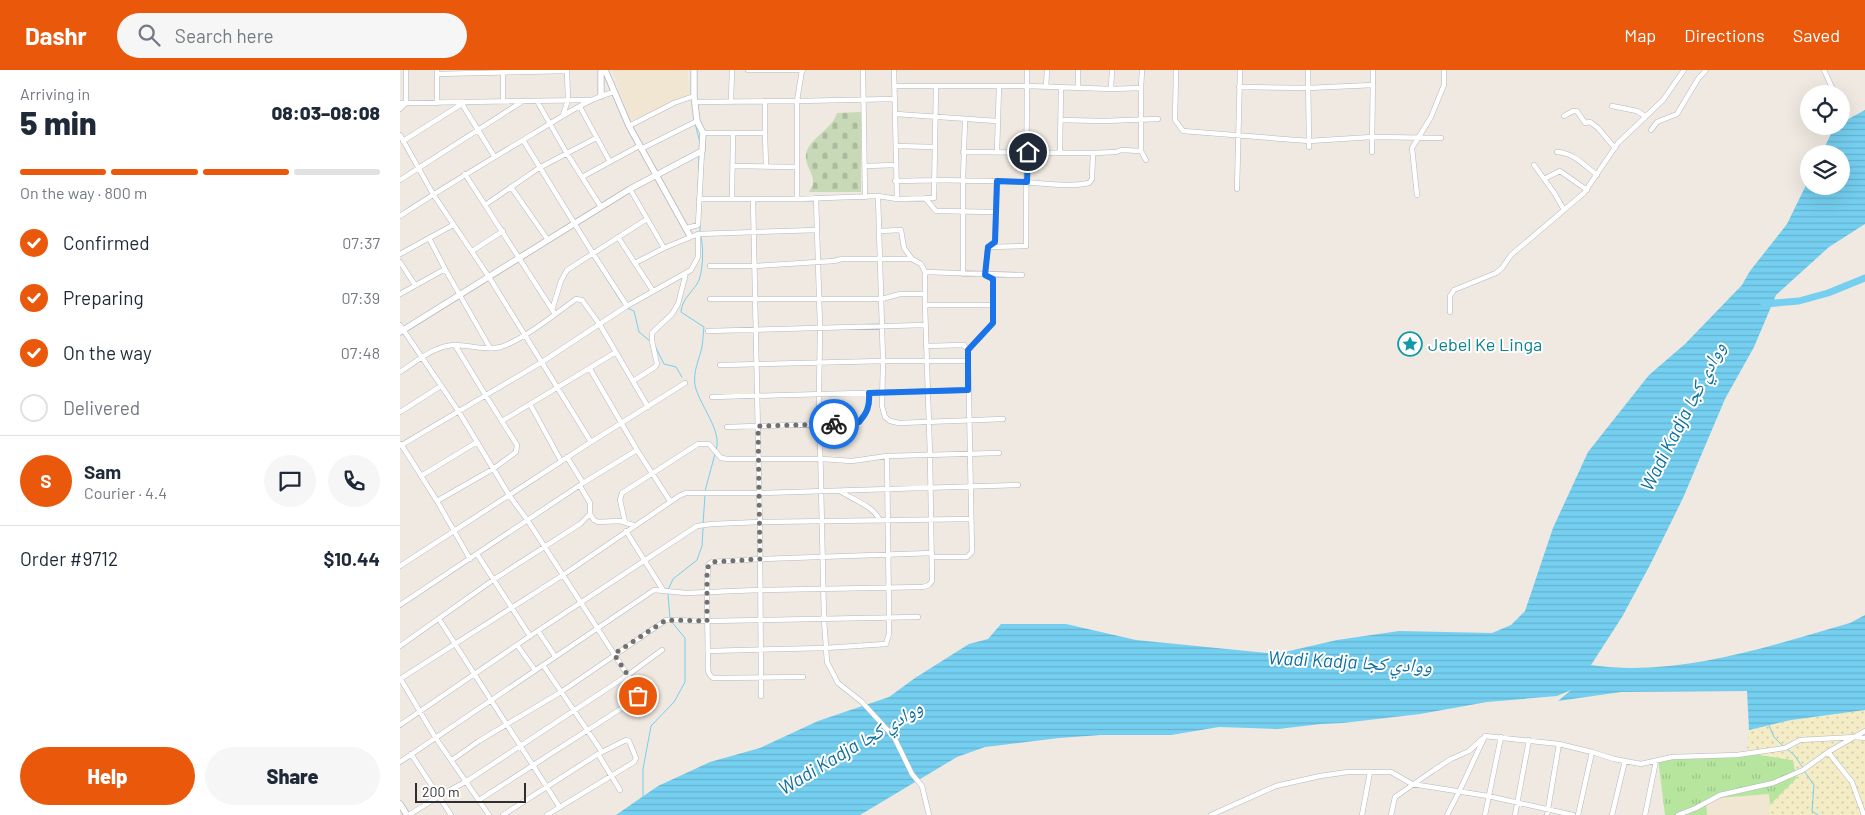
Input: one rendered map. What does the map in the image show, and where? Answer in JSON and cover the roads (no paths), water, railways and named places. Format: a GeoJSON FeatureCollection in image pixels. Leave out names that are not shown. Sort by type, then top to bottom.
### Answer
{"type":"FeatureCollection","features":[{"type":"Feature","properties":{"kind":"main road"},"geometry":{"type":"LineString","coordinates":[[601,70],[601,96]]}},
{"type":"Feature","properties":{"kind":"main road"},"geometry":{"type":"LineString","coordinates":[[605,70],[640,148],[690,236]]}},
{"type":"Feature","properties":{"kind":"main road"},"geometry":{"type":"LineString","coordinates":[[401,329],[519,259],[630,189],[702,151],[703,133],[697,121],[694,70]]}},
{"type":"Feature","properties":{"kind":"main road"},"geometry":{"type":"LineString","coordinates":[[400,804],[408,815]]}},
{"type":"Feature","properties":{"kind":"street"},"geometry":{"type":"LineString","coordinates":[[400,109],[406,103],[406,70]]}},
{"type":"Feature","properties":{"kind":"street"},"geometry":{"type":"LineString","coordinates":[[437,102],[437,72],[567,70],[568,100],[562,116]]}},
{"type":"Feature","properties":{"kind":"street"},"geometry":{"type":"LineString","coordinates":[[731,101],[732,70]]}},
{"type":"Feature","properties":{"kind":"street"},"geometry":{"type":"LineString","coordinates":[[748,70],[802,70],[797,101],[797,199]]}},
{"type":"Feature","properties":{"kind":"street"},"geometry":{"type":"LineString","coordinates":[[863,70],[865,197]]}},
{"type":"Feature","properties":{"kind":"street"},"geometry":{"type":"LineString","coordinates":[[894,70],[896,114],[895,180],[897,199]]}},
{"type":"Feature","properties":{"kind":"street"},"geometry":{"type":"LineString","coordinates":[[988,247],[1026,246],[1027,70]]}},
{"type":"Feature","properties":{"kind":"street"},"geometry":{"type":"LineString","coordinates":[[1046,87],[1047,70]]}},
{"type":"Feature","properties":{"kind":"street"},"geometry":{"type":"LineString","coordinates":[[1078,70],[1078,87]]}},
{"type":"Feature","properties":{"kind":"street"},"geometry":{"type":"LineString","coordinates":[[1112,70],[1112,89]]}},
{"type":"Feature","properties":{"kind":"street"},"geometry":{"type":"LineString","coordinates":[[1142,70],[1141,151],[1146,160]]}},
{"type":"Feature","properties":{"kind":"street"},"geometry":{"type":"LineString","coordinates":[[1176,70],[1175,120],[1182,130],[1309,141],[1372,137],[1441,138]]}},
{"type":"Feature","properties":{"kind":"street"},"geometry":{"type":"LineString","coordinates":[[1237,189],[1240,70]]}},
{"type":"Feature","properties":{"kind":"street"},"geometry":{"type":"LineString","coordinates":[[1308,70],[1309,147]]}},
{"type":"Feature","properties":{"kind":"street"},"geometry":{"type":"LineString","coordinates":[[1372,152],[1373,70]]}},
{"type":"Feature","properties":{"kind":"street"},"geometry":{"type":"LineString","coordinates":[[1417,195],[1412,148],[1431,117],[1444,85],[1444,70]]}},
{"type":"Feature","properties":{"kind":"street"},"geometry":{"type":"LineString","coordinates":[[1450,312],[1450,296],[1454,290],[1496,273],[1511,255],[1587,190],[1615,148],[1663,100],[1684,70]]}},
{"type":"Feature","properties":{"kind":"street"},"geometry":{"type":"LineString","coordinates":[[1651,130],[1657,122],[1677,114],[1691,90],[1706,70]]}},
{"type":"Feature","properties":{"kind":"street"},"geometry":{"type":"LineString","coordinates":[[1824,70],[1831,85]]}},
{"type":"Feature","properties":{"kind":"street"},"geometry":{"type":"LineString","coordinates":[[503,71],[503,102]]}},
{"type":"Feature","properties":{"kind":"street"},"geometry":{"type":"LineString","coordinates":[[1239,86],[1308,88],[1373,85]]}},
{"type":"Feature","properties":{"kind":"street"},"geometry":{"type":"LineString","coordinates":[[894,86],[1141,88]]}},
{"type":"Feature","properties":{"kind":"street"},"geometry":{"type":"LineString","coordinates":[[699,199],[797,199],[878,196],[897,199],[934,198],[936,86]]}},
{"type":"Feature","properties":{"kind":"street"},"geometry":{"type":"LineString","coordinates":[[997,152],[999,86]]}},
{"type":"Feature","properties":{"kind":"street"},"geometry":{"type":"LineString","coordinates":[[1060,151],[1061,87]]}},
{"type":"Feature","properties":{"kind":"street"},"geometry":{"type":"LineString","coordinates":[[400,216],[494,156],[562,116],[601,96],[614,92]]}},
{"type":"Feature","properties":{"kind":"street"},"geometry":{"type":"LineString","coordinates":[[629,126],[674,103],[695,99],[731,101],[895,99]]}},
{"type":"Feature","properties":{"kind":"street"},"geometry":{"type":"LineString","coordinates":[[400,103],[594,100]]}},
{"type":"Feature","properties":{"kind":"street"},"geometry":{"type":"LineString","coordinates":[[400,180],[523,101]]}},
{"type":"Feature","properties":{"kind":"street"},"geometry":{"type":"LineString","coordinates":[[537,101],[549,125],[601,207]]}},
{"type":"Feature","properties":{"kind":"street"},"geometry":{"type":"LineString","coordinates":[[765,101],[766,167]]}},
{"type":"Feature","properties":{"kind":"street"},"geometry":{"type":"LineString","coordinates":[[464,103],[494,156]]}},
{"type":"Feature","properties":{"kind":"street"},"geometry":{"type":"LineString","coordinates":[[403,141],[464,103]]}},
{"type":"Feature","properties":{"kind":"street"},"geometry":{"type":"LineString","coordinates":[[1612,106],[1637,111],[1645,116]]}},
{"type":"Feature","properties":{"kind":"street"},"geometry":{"type":"LineString","coordinates":[[580,107],[610,162]]}},
{"type":"Feature","properties":{"kind":"street"},"geometry":{"type":"LineString","coordinates":[[1564,116],[1577,111],[1585,123],[1590,122],[1596,126],[1615,148]]}},
{"type":"Feature","properties":{"kind":"street"},"geometry":{"type":"LineString","coordinates":[[1651,111],[1657,122]]}},
{"type":"Feature","properties":{"kind":"street"},"geometry":{"type":"LineString","coordinates":[[896,114],[997,121]]}},
{"type":"Feature","properties":{"kind":"street"},"geometry":{"type":"LineString","coordinates":[[1061,120],[1158,119]]}},
{"type":"Feature","properties":{"kind":"street"},"geometry":{"type":"LineString","coordinates":[[964,274],[963,152],[965,120]]}},
{"type":"Feature","properties":{"kind":"street"},"geometry":{"type":"LineString","coordinates":[[582,177],[697,121]]}},
{"type":"Feature","properties":{"kind":"street"},"geometry":{"type":"LineString","coordinates":[[703,133],[765,133]]}},
{"type":"Feature","properties":{"kind":"street"},"geometry":{"type":"LineString","coordinates":[[732,199],[733,133]]}},
{"type":"Feature","properties":{"kind":"street"},"geometry":{"type":"LineString","coordinates":[[400,135],[433,194],[489,277],[591,442]]}},
{"type":"Feature","properties":{"kind":"street"},"geometry":{"type":"LineString","coordinates":[[485,205],[539,168],[566,152],[596,138]]}},
{"type":"Feature","properties":{"kind":"street"},"geometry":{"type":"LineString","coordinates":[[523,140],[592,254],[627,306]]}},
{"type":"Feature","properties":{"kind":"street"},"geometry":{"type":"LineString","coordinates":[[896,146],[934,147]]}},
{"type":"Feature","properties":{"kind":"street"},"geometry":{"type":"LineString","coordinates":[[963,152],[1060,151],[1093,153],[1121,150],[1141,151]]}},
{"type":"Feature","properties":{"kind":"street"},"geometry":{"type":"LineString","coordinates":[[687,228],[698,225],[702,151]]}},
{"type":"Feature","properties":{"kind":"street"},"geometry":{"type":"LineString","coordinates":[[1557,152],[1572,156],[1597,175]]}},
{"type":"Feature","properties":{"kind":"street"},"geometry":{"type":"LineString","coordinates":[[895,180],[1089,183],[1092,179],[1093,153]]}},
{"type":"Feature","properties":{"kind":"street"},"geometry":{"type":"LineString","coordinates":[[864,166],[896,165]]}},
{"type":"Feature","properties":{"kind":"street"},"geometry":{"type":"LineString","coordinates":[[1534,165],[1564,210]]}},
{"type":"Feature","properties":{"kind":"street"},"geometry":{"type":"LineString","coordinates":[[732,166],[797,167]]}},
{"type":"Feature","properties":{"kind":"street"},"geometry":{"type":"LineString","coordinates":[[1544,179],[1560,171],[1587,190]]}},
{"type":"Feature","properties":{"kind":"street"},"geometry":{"type":"LineString","coordinates":[[465,174],[554,312]]}},
{"type":"Feature","properties":{"kind":"street"},"geometry":{"type":"LineString","coordinates":[[985,275],[988,247],[995,242],[997,181]]}},
{"type":"Feature","properties":{"kind":"street"},"geometry":{"type":"LineString","coordinates":[[511,187],[548,240]]}},
{"type":"Feature","properties":{"kind":"street"},"geometry":{"type":"LineString","coordinates":[[630,189],[664,248]]}},
{"type":"Feature","properties":{"kind":"street"},"geometry":{"type":"LineString","coordinates":[[878,196],[882,299],[882,394],[885,417],[890,421],[899,423],[1003,419]]}},
{"type":"Feature","properties":{"kind":"street"},"geometry":{"type":"LineString","coordinates":[[816,198],[820,327],[824,619],[827,662],[838,683],[862,702],[894,737],[912,774],[922,786],[929,815]]}},
{"type":"Feature","properties":{"kind":"street"},"geometry":{"type":"LineString","coordinates":[[925,198],[936,211],[996,212]]}},
{"type":"Feature","properties":{"kind":"street"},"geometry":{"type":"LineString","coordinates":[[752,199],[760,493],[761,696]]}},
{"type":"Feature","properties":{"kind":"street"},"geometry":{"type":"LineString","coordinates":[[554,312],[564,274],[567,270],[647,220]]}},
{"type":"Feature","properties":{"kind":"street"},"geometry":{"type":"LineString","coordinates":[[400,254],[454,225]]}},
{"type":"Feature","properties":{"kind":"street"},"geometry":{"type":"LineString","coordinates":[[635,263],[690,236],[698,234],[817,230]]}},
{"type":"Feature","properties":{"kind":"street"},"geometry":{"type":"LineString","coordinates":[[400,762],[648,592],[663,590],[686,593],[923,587],[929,585],[932,581],[932,520],[926,361],[925,272],[921,264],[912,259],[904,248],[901,230],[880,231]]}},
{"type":"Feature","properties":{"kind":"street"},"geometry":{"type":"LineString","coordinates":[[472,252],[503,231]]}},
{"type":"Feature","properties":{"kind":"street"},"geometry":{"type":"LineString","coordinates":[[470,559],[437,500],[400,445],[486,396],[627,306],[691,270],[698,257],[698,234]]}},
{"type":"Feature","properties":{"kind":"street"},"geometry":{"type":"LineString","coordinates":[[618,237],[653,291]]}},
{"type":"Feature","properties":{"kind":"street"},"geometry":{"type":"LineString","coordinates":[[429,238],[490,348]]}},
{"type":"Feature","properties":{"kind":"street"},"geometry":{"type":"LineString","coordinates":[[710,266],[755,266],[848,259],[912,259]]}},
{"type":"Feature","properties":{"kind":"street"},"geometry":{"type":"LineString","coordinates":[[400,262],[415,285]]}},
{"type":"Feature","properties":{"kind":"street"},"geometry":{"type":"LineString","coordinates":[[400,294],[445,269]]}},
{"type":"Feature","properties":{"kind":"street"},"geometry":{"type":"LineString","coordinates":[[925,272],[1022,275]]}},
{"type":"Feature","properties":{"kind":"street"},"geometry":{"type":"LineString","coordinates":[[633,381],[655,368],[657,364],[652,333],[672,314],[678,304],[686,273]]}},
{"type":"Feature","properties":{"kind":"street"},"geometry":{"type":"LineString","coordinates":[[968,350],[993,323],[993,279],[985,275]]}},
{"type":"Feature","properties":{"kind":"street"},"geometry":{"type":"LineString","coordinates":[[710,299],[882,299],[900,294],[925,294]]}},
{"type":"Feature","properties":{"kind":"street"},"geometry":{"type":"LineString","coordinates":[[400,372],[441,347],[455,345],[490,348],[502,346],[525,334],[554,312],[579,299],[582,300],[600,325],[648,407]]}},
{"type":"Feature","properties":{"kind":"street"},"geometry":{"type":"LineString","coordinates":[[925,304],[993,305]]}},
{"type":"Feature","properties":{"kind":"street"},"geometry":{"type":"LineString","coordinates":[[708,331],[925,325]]}},
{"type":"Feature","properties":{"kind":"street"},"geometry":{"type":"LineString","coordinates":[[401,329],[459,412],[492,469],[528,521],[638,691],[638,696],[587,731],[479,800]]}},
{"type":"Feature","properties":{"kind":"street"},"geometry":{"type":"LineString","coordinates":[[437,500],[492,469],[518,449],[518,445],[455,345]]}},
{"type":"Feature","properties":{"kind":"street"},"geometry":{"type":"LineString","coordinates":[[803,677],[713,678],[710,675],[708,671],[707,568],[712,562],[760,559],[888,555],[969,556],[972,552],[968,350],[964,345],[926,346]]}},
{"type":"Feature","properties":{"kind":"street"},"geometry":{"type":"LineString","coordinates":[[502,421],[616,352]]}},
{"type":"Feature","properties":{"kind":"street"},"geometry":{"type":"LineString","coordinates":[[720,365],[968,361]]}},
{"type":"Feature","properties":{"kind":"street"},"geometry":{"type":"LineString","coordinates":[[590,368],[637,450],[670,501]]}},
{"type":"Feature","properties":{"kind":"street"},"geometry":{"type":"LineString","coordinates":[[400,566],[685,383]]}},
{"type":"Feature","properties":{"kind":"street"},"geometry":{"type":"LineString","coordinates":[[400,412],[441,386]]}},
{"type":"Feature","properties":{"kind":"street"},"geometry":{"type":"LineString","coordinates":[[712,397],[882,394],[968,390]]}},
{"type":"Feature","properties":{"kind":"street"},"geometry":{"type":"LineString","coordinates":[[727,427],[859,422],[869,407],[869,393]]}},
{"type":"Feature","properties":{"kind":"street"},"geometry":{"type":"LineString","coordinates":[[530,404],[561,461]]}},
{"type":"Feature","properties":{"kind":"street"},"geometry":{"type":"LineString","coordinates":[[421,476],[477,442]]}},
{"type":"Feature","properties":{"kind":"street"},"geometry":{"type":"LineString","coordinates":[[625,522],[620,496],[695,445],[709,444],[721,458],[728,460],[822,459],[852,461],[887,456],[999,453]]}},
{"type":"Feature","properties":{"kind":"street"},"geometry":{"type":"LineString","coordinates":[[400,606],[637,450]]}},
{"type":"Feature","properties":{"kind":"street"},"geometry":{"type":"LineString","coordinates":[[708,651],[825,648],[886,644],[889,634],[887,456]]}},
{"type":"Feature","properties":{"kind":"street"},"geometry":{"type":"LineString","coordinates":[[567,457],[590,503],[590,514],[594,520],[598,522],[625,522],[633,525]]}},
{"type":"Feature","properties":{"kind":"street"},"geometry":{"type":"LineString","coordinates":[[489,815],[467,781],[435,738],[400,678],[563,575],[670,501],[679,496],[696,492],[760,493],[1018,485]]}},
{"type":"Feature","properties":{"kind":"street"},"geometry":{"type":"LineString","coordinates":[[839,490],[874,510],[880,521]]}},
{"type":"Feature","properties":{"kind":"street"},"geometry":{"type":"LineString","coordinates":[[400,646],[493,580],[580,524],[590,514]]}},
{"type":"Feature","properties":{"kind":"street"},"geometry":{"type":"LineString","coordinates":[[400,725],[530,636],[697,526],[760,522],[971,519]]}},
{"type":"Feature","properties":{"kind":"street"},"geometry":{"type":"LineString","coordinates":[[626,530],[663,590]]}},
{"type":"Feature","properties":{"kind":"street"},"geometry":{"type":"LineString","coordinates":[[477,554],[530,636]]}},
{"type":"Feature","properties":{"kind":"street"},"geometry":{"type":"LineString","coordinates":[[452,760],[479,741],[561,692],[666,620],[918,617]]}},
{"type":"Feature","properties":{"kind":"street"},"geometry":{"type":"LineString","coordinates":[[439,619],[519,746],[560,806]]}},
{"type":"Feature","properties":{"kind":"street"},"geometry":{"type":"LineString","coordinates":[[538,631],[555,656]]}},
{"type":"Feature","properties":{"kind":"street"},"geometry":{"type":"LineString","coordinates":[[517,645],[535,670]]}},
{"type":"Feature","properties":{"kind":"street"},"geometry":{"type":"LineString","coordinates":[[408,815],[467,781],[628,675],[662,650]]}},
{"type":"Feature","properties":{"kind":"street"},"geometry":{"type":"LineString","coordinates":[[542,664],[587,731],[620,790]]}},
{"type":"Feature","properties":{"kind":"street"},"geometry":{"type":"LineString","coordinates":[[1678,815],[1720,795],[1773,783],[1803,770],[1828,752],[1865,731]]}},
{"type":"Feature","properties":{"kind":"street"},"geometry":{"type":"LineString","coordinates":[[1391,815],[1395,797],[1451,759],[1469,751],[1485,736],[1559,744],[1641,764],[1672,757],[1737,754],[1784,748],[1800,740],[1865,738]]}},
{"type":"Feature","properties":{"kind":"street"},"geometry":{"type":"LineString","coordinates":[[1446,815],[1485,736]]}},
{"type":"Feature","properties":{"kind":"street"},"geometry":{"type":"LineString","coordinates":[[1485,815],[1501,737]]}},
{"type":"Feature","properties":{"kind":"street"},"geometry":{"type":"LineString","coordinates":[[503,815],[600,753],[626,740],[629,741],[636,760],[547,815]]}},
{"type":"Feature","properties":{"kind":"street"},"geometry":{"type":"LineString","coordinates":[[1516,815],[1529,740]]}},
{"type":"Feature","properties":{"kind":"street"},"geometry":{"type":"LineString","coordinates":[[1547,815],[1559,744]]}},
{"type":"Feature","properties":{"kind":"street"},"geometry":{"type":"LineString","coordinates":[[1578,815],[1592,752]]}},
{"type":"Feature","properties":{"kind":"street"},"geometry":{"type":"LineString","coordinates":[[1828,752],[1852,782],[1863,805],[1864,815]]}},
{"type":"Feature","properties":{"kind":"street"},"geometry":{"type":"LineString","coordinates":[[411,754],[451,815]]}},
{"type":"Feature","properties":{"kind":"street"},"geometry":{"type":"LineString","coordinates":[[1612,815],[1625,761]]}},
{"type":"Feature","properties":{"kind":"street"},"geometry":{"type":"LineString","coordinates":[[1645,815],[1656,762]]}},
{"type":"Feature","properties":{"kind":"street"},"geometry":{"type":"LineString","coordinates":[[1211,815],[1276,786],[1348,772],[1391,772],[1412,784],[1488,796],[1573,815]]}},
{"type":"Feature","properties":{"kind":"street"},"geometry":{"type":"LineString","coordinates":[[1362,815],[1370,772]]}},
{"type":"Feature","properties":{"kind":"water","name":"Wadi Kadja ووادي كجا"},"geometry":{"type":"Polygon","coordinates":[[[1865,110],[1865,224],[1829,247],[1776,295],[1754,347],[1725,399],[1683,498],[1650,565],[1622,617],[1591,665],[1623,668],[1656,667],[1722,658],[1850,623],[1865,615],[1865,710],[1791,720],[1749,730],[1747,691],[1621,692],[1558,701],[1571,690],[1557,696],[1487,702],[1420,714],[1343,723],[1278,729],[1219,727],[1171,735],[1101,735],[985,747],[957,757],[860,815],[616,815],[658,786],[710,762],[760,748],[818,721],[889,697],[969,644],[988,639],[1001,624],[1066,624],[1136,640],[1276,654],[1337,640],[1399,631],[1492,633],[1511,625],[1525,611],[1553,528],[1588,452],[1649,375],[1685,344],[1742,285],[1750,271],[1787,224],[1801,195],[1850,195],[1850,145],[1826,145],[1830,135],[1850,135],[1850,118],[1865,110]]]}},
{"type":"Feature","properties":{"kind":"waterway"},"geometry":{"type":"LineString","coordinates":[[695,123],[700,143]]}},
{"type":"Feature","properties":{"kind":"waterway"},"geometry":{"type":"LineString","coordinates":[[698,196],[699,155]]}},
{"type":"Feature","properties":{"kind":"waterway"},"geometry":{"type":"LineString","coordinates":[[700,222],[700,233]]}},
{"type":"Feature","properties":{"kind":"waterway"},"geometry":{"type":"LineString","coordinates":[[701,237],[703,254],[701,275],[685,301],[681,312],[704,327],[695,385],[716,435],[716,450]]}},
{"type":"Feature","properties":{"kind":"waterway"},"geometry":{"type":"LineString","coordinates":[[596,262],[622,303]]}},
{"type":"Feature","properties":{"kind":"waterway"},"geometry":{"type":"LineString","coordinates":[[1764,304],[1799,301],[1828,293],[1865,278]]}},
{"type":"Feature","properties":{"kind":"waterway"},"geometry":{"type":"LineString","coordinates":[[627,308],[634,311],[639,332],[650,341]]}},
{"type":"Feature","properties":{"kind":"waterway"},"geometry":{"type":"LineString","coordinates":[[655,346],[664,364],[676,367],[682,377]]}},
{"type":"Feature","properties":{"kind":"waterway"},"geometry":{"type":"LineString","coordinates":[[705,491],[715,454]]}},
{"type":"Feature","properties":{"kind":"waterway"},"geometry":{"type":"LineString","coordinates":[[703,524],[705,495]]}},
{"type":"Feature","properties":{"kind":"waterway"},"geometry":{"type":"LineString","coordinates":[[668,590],[673,579],[697,560],[702,546],[703,528]]}},
{"type":"Feature","properties":{"kind":"waterway"},"geometry":{"type":"LineString","coordinates":[[668,594],[670,618]]}},
{"type":"Feature","properties":{"kind":"waterway"},"geometry":{"type":"LineString","coordinates":[[643,798],[643,769],[651,726],[674,702],[685,682],[685,638],[671,621]]}},
{"type":"Feature","properties":{"kind":"waterway"},"geometry":{"type":"LineString","coordinates":[[1769,725],[1774,737],[1783,746]]}},
{"type":"Feature","properties":{"kind":"waterway"},"geometry":{"type":"LineString","coordinates":[[1786,748],[1795,756],[1803,768]]}},
{"type":"Feature","properties":{"kind":"waterway"},"geometry":{"type":"LineString","coordinates":[[1805,772],[1814,785],[1812,811],[1818,815]]}},
{"type":"Feature","properties":{"kind":"place","name":"Jebel Ke Linga"},"geometry":{"type":"Point","coordinates":[1410,344]}}]}
